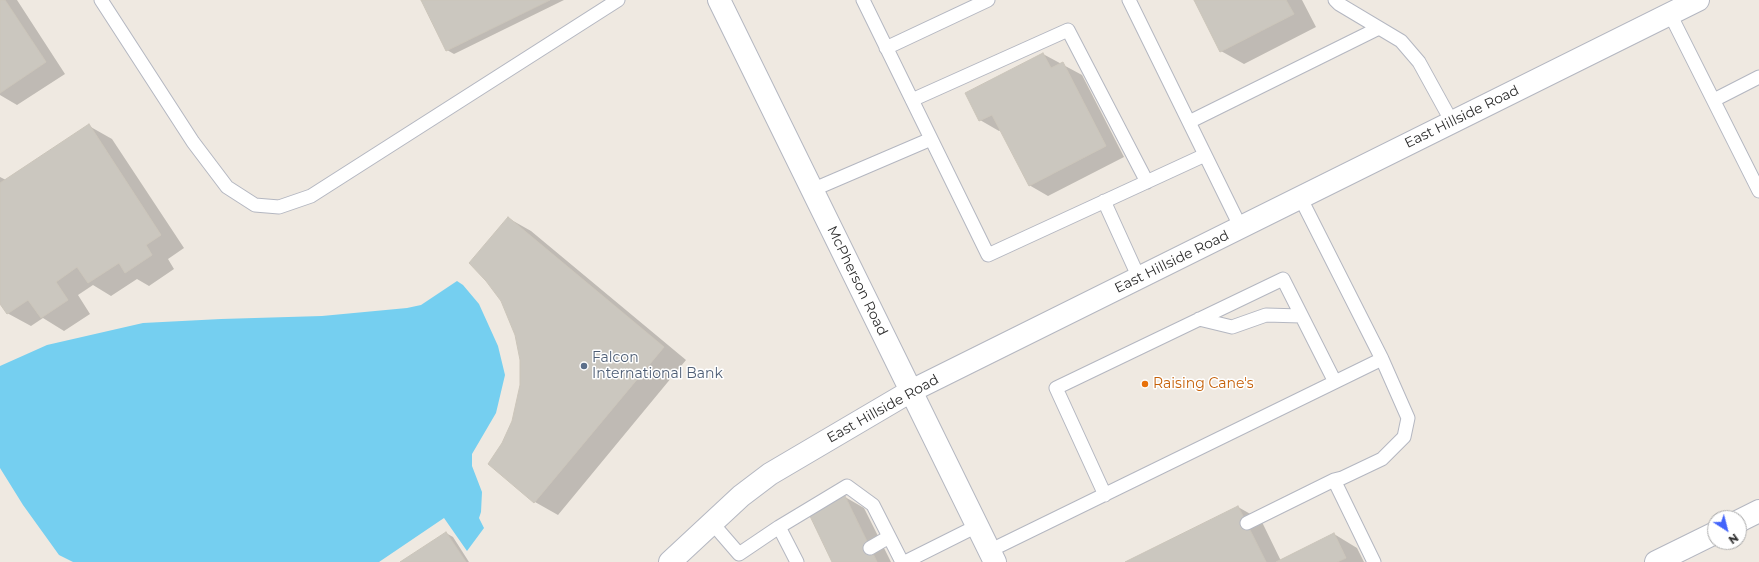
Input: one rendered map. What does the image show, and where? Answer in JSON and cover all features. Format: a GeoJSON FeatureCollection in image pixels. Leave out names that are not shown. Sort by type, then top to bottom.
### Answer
{"type":"FeatureCollection","features":[{"type":"Feature","properties":{"kind":"street","name":"McPherson Road"},"geometry":{"type":"LineString","coordinates":[[720,0],[992,557]]}},
{"type":"Feature","properties":{"kind":"street","name":"East Hillside Road"},"geometry":{"type":"LineString","coordinates":[[670,562],[713,524],[741,496],[770,474],[911,391],[1698,0]]}},
{"type":"Feature","properties":{"kind":"street"},"geometry":{"type":"LineString","coordinates":[[1747,517],[1759,511]]}},
{"type":"Feature","properties":{"kind":"street"},"geometry":{"type":"LineString","coordinates":[[1656,562],[1707,537]]}},
{"type":"Feature","properties":{"kind":"lane"},"geometry":{"type":"LineString","coordinates":[[101,0],[193,142],[227,187],[255,205],[279,207],[310,196],[618,0]]}},
{"type":"Feature","properties":{"kind":"lane"},"geometry":{"type":"LineString","coordinates":[[863,0],[988,255],[1205,154]]}},
{"type":"Feature","properties":{"kind":"lane"},"geometry":{"type":"LineString","coordinates":[[886,48],[988,0]]}},
{"type":"Feature","properties":{"kind":"lane"},"geometry":{"type":"LineString","coordinates":[[1129,0],[1241,228]]}},
{"type":"Feature","properties":{"kind":"lane"},"geometry":{"type":"LineString","coordinates":[[1335,0],[1339,4],[1401,41],[1419,62],[1452,122]]}},
{"type":"Feature","properties":{"kind":"lane"},"geometry":{"type":"LineString","coordinates":[[1670,14],[1759,191]]}},
{"type":"Feature","properties":{"kind":"lane"},"geometry":{"type":"LineString","coordinates":[[1188,122],[1379,28]]}},
{"type":"Feature","properties":{"kind":"lane"},"geometry":{"type":"LineString","coordinates":[[912,100],[1068,30],[1147,182]]}},
{"type":"Feature","properties":{"kind":"lane"},"geometry":{"type":"LineString","coordinates":[[1714,100],[1759,77]]}},
{"type":"Feature","properties":{"kind":"lane"},"geometry":{"type":"LineString","coordinates":[[812,190],[931,139]]}},
{"type":"Feature","properties":{"kind":"lane"},"geometry":{"type":"LineString","coordinates":[[1247,523],[1382,458],[1404,437],[1408,418],[1382,359],[1300,197]]}},
{"type":"Feature","properties":{"kind":"lane"},"geometry":{"type":"LineString","coordinates":[[1104,201],[1139,278]]}},
{"type":"Feature","properties":{"kind":"lane"},"geometry":{"type":"LineString","coordinates":[[1105,495],[1056,388],[1283,279],[1335,382]]}},
{"type":"Feature","properties":{"kind":"lane"},"geometry":{"type":"LineString","coordinates":[[1199,319],[1232,327],[1266,316],[1301,316]]}},
{"type":"Feature","properties":{"kind":"lane"},"geometry":{"type":"LineString","coordinates":[[992,557],[1105,495],[1382,359]]}},
{"type":"Feature","properties":{"kind":"lane"},"geometry":{"type":"LineString","coordinates":[[1334,480],[1374,562]]}},
{"type":"Feature","properties":{"kind":"lane"},"geometry":{"type":"LineString","coordinates":[[713,524],[739,554],[779,527],[847,486],[873,505],[903,562],[977,526]]}},
{"type":"Feature","properties":{"kind":"lane"},"geometry":{"type":"LineString","coordinates":[[779,527],[797,562]]}},
{"type":"Feature","properties":{"kind":"lane"},"geometry":{"type":"LineString","coordinates":[[870,548],[889,537]]}},
{"type":"Feature","properties":{"kind":"water"},"geometry":{"type":"Polygon","coordinates":[[[457,281],[463,285],[479,304],[498,346],[505,375],[496,413],[472,454],[472,466],[482,492],[481,512],[479,518],[484,528],[467,551],[444,518],[379,562],[73,562],[59,555],[23,505],[0,468],[0,366],[47,345],[143,323],[322,316],[407,308],[421,305],[457,281]]]}},
{"type":"Feature","properties":{"kind":"building"},"geometry":{"type":"Polygon","coordinates":[[[0,0],[5,0],[46,62],[0,93],[0,0]]]}},
{"type":"Feature","properties":{"kind":"building"},"geometry":{"type":"Polygon","coordinates":[[[421,0],[550,0],[446,51],[421,0]]]}},
{"type":"Feature","properties":{"kind":"building"},"geometry":{"type":"Polygon","coordinates":[[[1194,0],[1286,0],[1294,14],[1220,52],[1194,0]]]}},
{"type":"Feature","properties":{"kind":"building"},"geometry":{"type":"Polygon","coordinates":[[[1043,53],[1051,68],[1063,62],[1106,146],[1029,186],[992,115],[979,121],[965,93],[1043,53]]]}},
{"type":"Feature","properties":{"kind":"building"},"geometry":{"type":"Polygon","coordinates":[[[89,124],[161,235],[146,245],[152,255],[125,273],[119,263],[88,283],[77,267],[56,282],[68,300],[41,318],[28,300],[7,314],[0,304],[0,183],[89,124]]]}},
{"type":"Feature","properties":{"kind":"building","name":"Falcon International Bank"},"geometry":{"type":"Polygon","coordinates":[[[508,217],[664,347],[534,503],[488,464],[502,443],[512,421],[520,385],[520,360],[515,335],[501,301],[486,281],[469,263],[508,217]]]}},
{"type":"Feature","properties":{"kind":"building"},"geometry":{"type":"Polygon","coordinates":[[[845,496],[877,562],[832,562],[809,514],[845,496]]]}},
{"type":"Feature","properties":{"kind":"building"},"geometry":{"type":"Polygon","coordinates":[[[1238,506],[1266,562],[1125,562],[1238,506]]]}},
{"type":"Feature","properties":{"kind":"building"},"geometry":{"type":"Polygon","coordinates":[[[446,532],[466,562],[400,562],[446,532]]]}},
{"type":"Feature","properties":{"kind":"building"},"geometry":{"type":"Polygon","coordinates":[[[1334,533],[1346,558],[1337,562],[1276,562],[1334,533]]]}},
{"type":"Feature","properties":{"kind":"place","name":"Falcon International Bank"},"geometry":{"type":"Point","coordinates":[584,366]}},
{"type":"Feature","properties":{"kind":"place","name":"Raising Cane's"},"geometry":{"type":"Point","coordinates":[1145,384]}}]}
